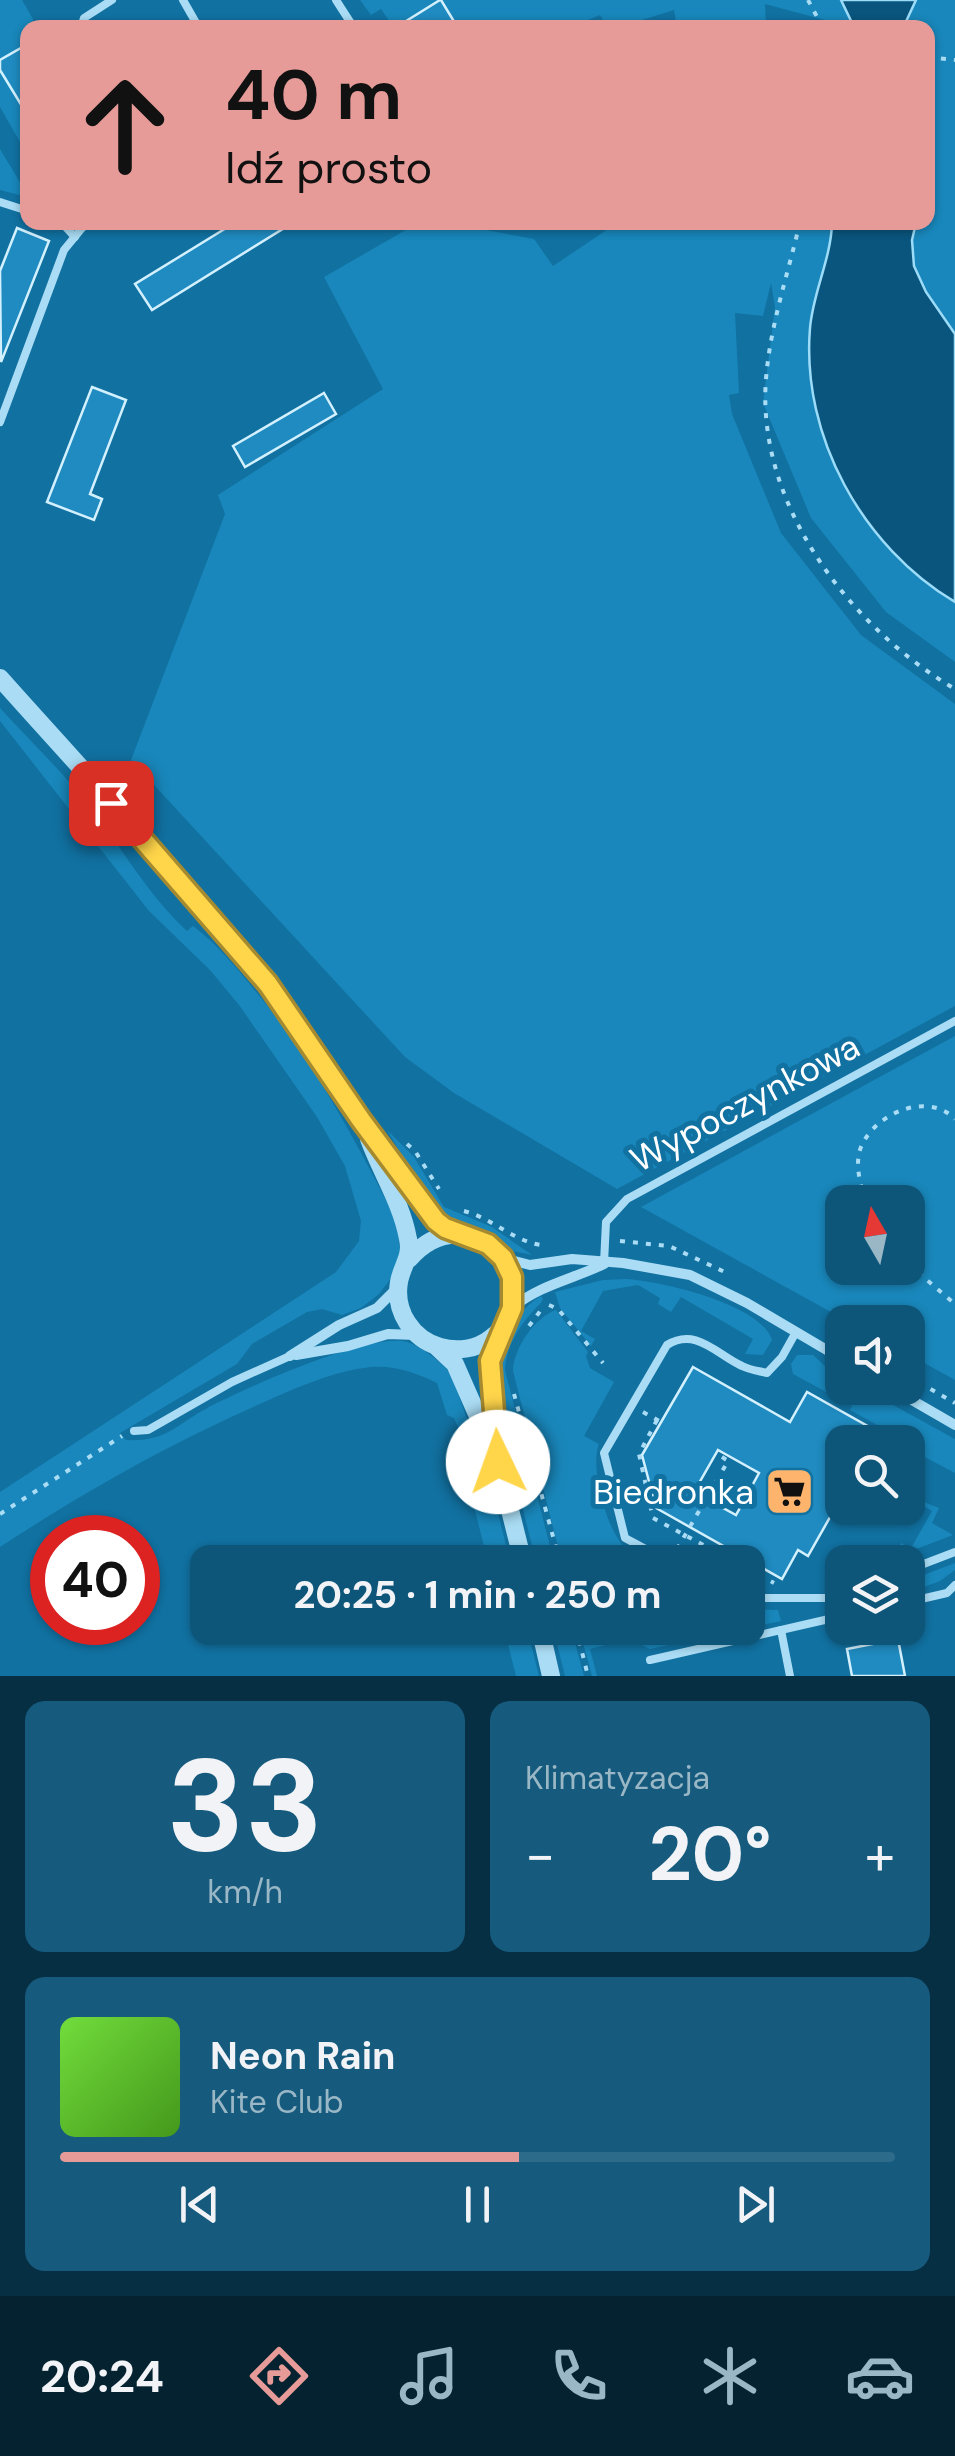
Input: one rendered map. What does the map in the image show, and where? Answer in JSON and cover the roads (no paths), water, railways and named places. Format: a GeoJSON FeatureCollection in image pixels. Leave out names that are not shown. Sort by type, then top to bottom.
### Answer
{"type":"FeatureCollection","features":[{"type":"Feature","properties":{"kind":"street"},"geometry":{"type":"LineString","coordinates":[[0,678],[243,953],[436,1221],[480,1239],[503,1258],[520,1265],[572,1260],[658,1267],[690,1275],[825,1349]]}},
{"type":"Feature","properties":{"kind":"street"},"geometry":{"type":"LineString","coordinates":[[290,1356],[340,1325],[378,1308],[399,1284],[409,1259],[402,1215],[361,1120]]}},
{"type":"Feature","properties":{"kind":"street"},"geometry":{"type":"LineString","coordinates":[[409,1259],[426,1243],[460,1234]]}},
{"type":"Feature","properties":{"kind":"street"},"geometry":{"type":"LineString","coordinates":[[503,1258],[514,1287],[508,1316],[490,1361],[498,1462],[519,1545]]}},
{"type":"Feature","properties":{"kind":"street"},"geometry":{"type":"LineString","coordinates":[[436,1346],[468,1348],[488,1340],[508,1316],[546,1286],[576,1278],[604,1264]]}},
{"type":"Feature","properties":{"kind":"street"},"geometry":{"type":"LineString","coordinates":[[399,1284],[404,1316],[418,1335],[455,1364],[498,1462]]}},
{"type":"Feature","properties":{"kind":"street"},"geometry":{"type":"LineString","coordinates":[[290,1356],[388,1334],[418,1335]]}},
{"type":"Feature","properties":{"kind":"street"},"geometry":{"type":"LineString","coordinates":[[920,1405],[955,1425]]}},
{"type":"Feature","properties":{"kind":"street"},"geometry":{"type":"LineString","coordinates":[[544,1645],[552,1676]]}},
{"type":"Feature","properties":{"kind":"lane"},"geometry":{"type":"LineString","coordinates":[[83,20],[112,0]]}},
{"type":"Feature","properties":{"kind":"lane"},"geometry":{"type":"LineString","coordinates":[[68,230],[75,237]]}},
{"type":"Feature","properties":{"kind":"lane"},"geometry":{"type":"LineString","coordinates":[[1,418],[64,250],[82,230]]}},
{"type":"Feature","properties":{"kind":"lane","name":"Wypoczynkowa"},"geometry":{"type":"LineString","coordinates":[[604,1264],[606,1222],[627,1199],[955,1021]]}},
{"type":"Feature","properties":{"kind":"lane"},"geometry":{"type":"LineString","coordinates":[[639,1545],[626,1538],[604,1453],[666,1345],[680,1337],[695,1338],[744,1368],[767,1373],[782,1357],[796,1332]]}},
{"type":"Feature","properties":{"kind":"lane"},"geometry":{"type":"LineString","coordinates":[[134,1431],[148,1430],[232,1382],[290,1356]]}},
{"type":"Feature","properties":{"kind":"lane"},"geometry":{"type":"LineString","coordinates":[[925,1563],[955,1552]]}},
{"type":"Feature","properties":{"kind":"lane"},"geometry":{"type":"LineString","coordinates":[[925,1598],[947,1593],[955,1585]]}},
{"type":"Feature","properties":{"kind":"lane"},"geometry":{"type":"LineString","coordinates":[[765,1598],[825,1598]]}},
{"type":"Feature","properties":{"kind":"lane"},"geometry":{"type":"LineString","coordinates":[[650,1660],[825,1620]]}},
{"type":"Feature","properties":{"kind":"lane"},"geometry":{"type":"LineString","coordinates":[[781,1630],[790,1676]]}},
{"type":"Feature","properties":{"kind":"place","name":"Biedronka"},"geometry":{"type":"Point","coordinates":[789,1492]}}]}
